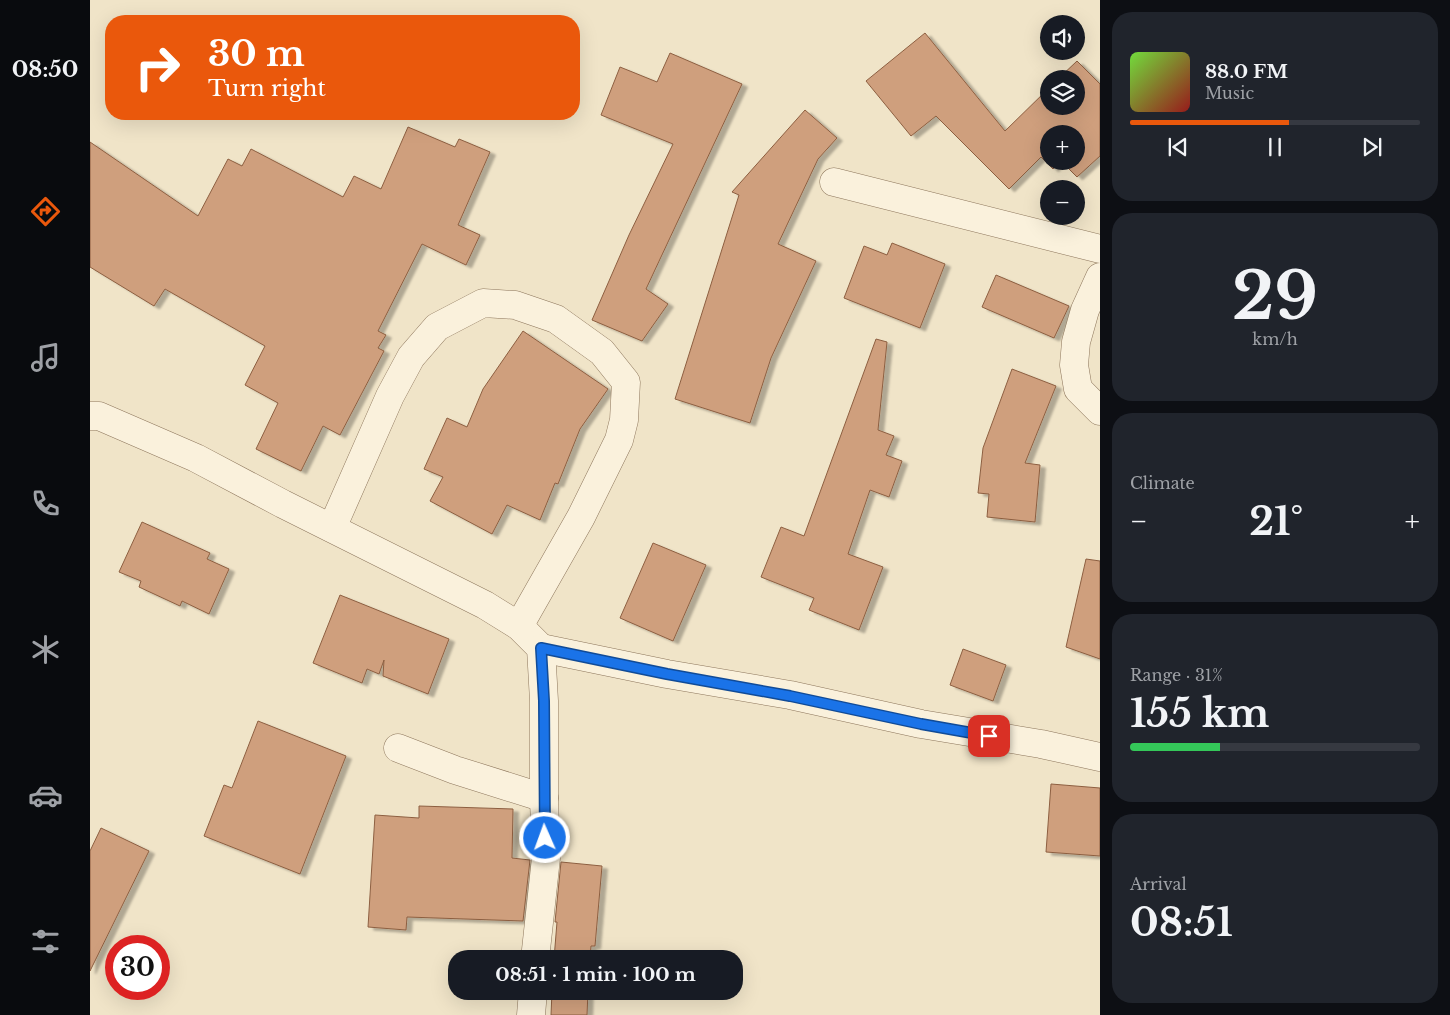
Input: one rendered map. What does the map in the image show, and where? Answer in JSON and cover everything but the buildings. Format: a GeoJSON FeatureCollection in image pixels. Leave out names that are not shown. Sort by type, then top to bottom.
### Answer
{"type":"FeatureCollection","features":[{"type":"Feature","properties":{"kind":"street"},"geometry":{"type":"LineString","coordinates":[[834,182],[1100,249]]}},
{"type":"Feature","properties":{"kind":"street"},"geometry":{"type":"LineString","coordinates":[[1100,277],[1085,310],[1076,342],[1074,365],[1078,389],[1100,411]]}},
{"type":"Feature","properties":{"kind":"street"},"geometry":{"type":"LineString","coordinates":[[332,528],[390,396],[411,357],[437,327],[483,303],[515,305],[556,319],[602,352],[626,382],[624,420],[620,440],[585,508],[519,626]]}},
{"type":"Feature","properties":{"kind":"street"},"geometry":{"type":"LineString","coordinates":[[93,412],[196,458],[283,504],[485,605],[519,626],[541,648],[667,674],[790,696],[921,724],[1041,744],[1100,757]]}},
{"type":"Feature","properties":{"kind":"street"},"geometry":{"type":"LineString","coordinates":[[536,950],[546,858],[544,701],[541,648]]}},
{"type":"Feature","properties":{"kind":"street"},"geometry":{"type":"LineString","coordinates":[[398,748],[455,770],[544,798]]}},
{"type":"Feature","properties":{"kind":"street"},"geometry":{"type":"LineString","coordinates":[[531,1015],[532,1000]]}},
{"type":"Feature","properties":{"kind":"route"},"geometry":{"type":"LineString","coordinates":[[545,838],[544,701],[541,648],[989,736]]}}]}
